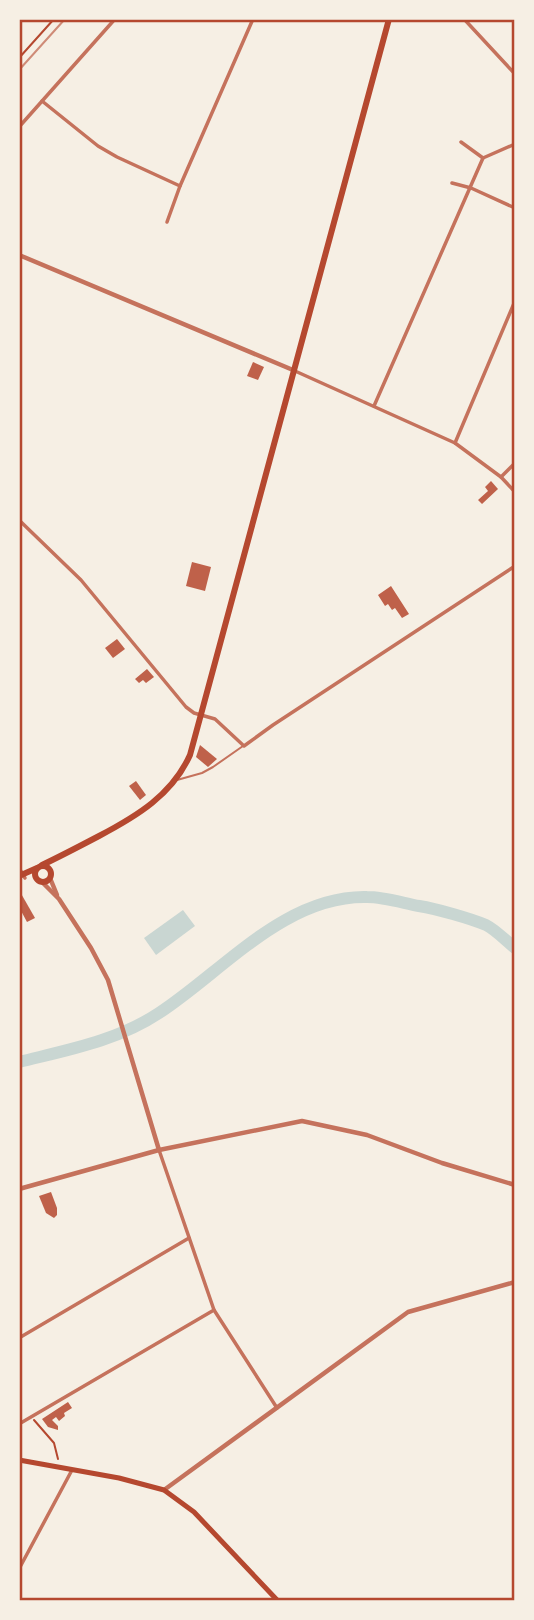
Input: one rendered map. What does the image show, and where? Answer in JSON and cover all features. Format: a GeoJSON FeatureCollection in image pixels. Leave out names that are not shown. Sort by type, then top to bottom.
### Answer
{"type":"FeatureCollection","features":[{"type":"Feature","properties":{"kind":"highway"},"geometry":{"type":"LineString","coordinates":[[21,875],[137,816],[166,792],[190,755],[389,19]]}},
{"type":"Feature","properties":{"kind":"highway"},"geometry":{"type":"LineString","coordinates":[[21,875],[47,881],[59,857]]}},
{"type":"Feature","properties":{"kind":"highway"},"geometry":{"type":"LineString","coordinates":[[40,866],[47,866],[51,875]]}},
{"type":"Feature","properties":{"kind":"highway"},"geometry":{"type":"LineString","coordinates":[[40,866],[35,873],[40,881]]}},
{"type":"Feature","properties":{"kind":"main road"},"geometry":{"type":"LineString","coordinates":[[19,1460],[119,1478],[164,1490],[194,1512],[278,1601]]}},
{"type":"Feature","properties":{"kind":"street"},"geometry":{"type":"LineString","coordinates":[[19,127],[115,19]]}},
{"type":"Feature","properties":{"kind":"street"},"geometry":{"type":"LineString","coordinates":[[167,222],[253,19]]}},
{"type":"Feature","properties":{"kind":"street"},"geometry":{"type":"LineString","coordinates":[[464,19],[515,74]]}},
{"type":"Feature","properties":{"kind":"street"},"geometry":{"type":"LineString","coordinates":[[42,101],[98,146],[180,186]]}},
{"type":"Feature","properties":{"kind":"street"},"geometry":{"type":"LineString","coordinates":[[461,142],[483,158]]}},
{"type":"Feature","properties":{"kind":"street"},"geometry":{"type":"LineString","coordinates":[[374,406],[483,158],[515,144]]}},
{"type":"Feature","properties":{"kind":"street"},"geometry":{"type":"LineString","coordinates":[[452,183],[471,188],[515,208]]}},
{"type":"Feature","properties":{"kind":"street"},"geometry":{"type":"LineString","coordinates":[[19,256],[293,370],[455,443],[501,477],[515,492]]}},
{"type":"Feature","properties":{"kind":"street"},"geometry":{"type":"LineString","coordinates":[[455,443],[515,301]]}},
{"type":"Feature","properties":{"kind":"street"},"geometry":{"type":"LineString","coordinates":[[501,477],[515,463]]}},
{"type":"Feature","properties":{"kind":"street"},"geometry":{"type":"LineString","coordinates":[[19,520],[81,580],[186,707],[201,716],[215,719],[244,746],[515,566]]}},
{"type":"Feature","properties":{"kind":"street"},"geometry":{"type":"LineString","coordinates":[[51,875],[59,899]]}},
{"type":"Feature","properties":{"kind":"street"},"geometry":{"type":"LineString","coordinates":[[40,881],[59,899],[91,948],[108,981],[159,1150],[214,1310],[276,1408]]}},
{"type":"Feature","properties":{"kind":"street"},"geometry":{"type":"LineString","coordinates":[[19,1189],[159,1150],[302,1121],[367,1136],[515,1185]]}},
{"type":"Feature","properties":{"kind":"street"},"geometry":{"type":"LineString","coordinates":[[19,1338],[189,1238]]}},
{"type":"Feature","properties":{"kind":"street"},"geometry":{"type":"LineString","coordinates":[[164,1490],[408,1312],[515,1282]]}},
{"type":"Feature","properties":{"kind":"street"},"geometry":{"type":"LineString","coordinates":[[19,1424],[214,1310]]}},
{"type":"Feature","properties":{"kind":"street"},"geometry":{"type":"LineString","coordinates":[[19,1569],[72,1470]]}},
{"type":"Feature","properties":{"kind":"lane"},"geometry":{"type":"LineString","coordinates":[[175,781],[202,773],[244,746]]}},
{"type":"Feature","properties":{"kind":"path"},"geometry":{"type":"LineString","coordinates":[[19,58],[54,19]]}},
{"type":"Feature","properties":{"kind":"path"},"geometry":{"type":"LineString","coordinates":[[31,1417],[54,1443],[60,1467]]}},
{"type":"Feature","properties":{"kind":"shaded area"},"geometry":{"type":"Polygon","coordinates":[[[183,910],[195,926],[156,955],[144,938],[183,910]]]}},
{"type":"Feature","properties":{"kind":"building"},"geometry":{"type":"Polygon","coordinates":[[[253,362],[264,367],[258,380],[247,376],[253,362]]]}},
{"type":"Feature","properties":{"kind":"building"},"geometry":{"type":"Polygon","coordinates":[[[491,481],[498,489],[482,504],[478,500],[488,491],[485,487],[491,481]]]}},
{"type":"Feature","properties":{"kind":"building"},"geometry":{"type":"Polygon","coordinates":[[[192,562],[211,567],[205,591],[186,586],[192,562]]]}},
{"type":"Feature","properties":{"kind":"building"},"geometry":{"type":"Polygon","coordinates":[[[391,586],[409,614],[402,618],[395,608],[392,610],[388,604],[385,606],[378,595],[391,586]]]}},
{"type":"Feature","properties":{"kind":"building"},"geometry":{"type":"Polygon","coordinates":[[[117,639],[125,649],[113,658],[105,648],[117,639]]]}},
{"type":"Feature","properties":{"kind":"building"},"geometry":{"type":"Polygon","coordinates":[[[147,669],[154,677],[146,683],[143,680],[139,683],[135,679],[147,669]]]}},
{"type":"Feature","properties":{"kind":"building"},"geometry":{"type":"Polygon","coordinates":[[[200,745],[217,759],[208,767],[196,757],[200,745]]]}},
{"type":"Feature","properties":{"kind":"building"},"geometry":{"type":"Polygon","coordinates":[[[136,781],[146,795],[140,800],[129,786],[136,781]]]}},
{"type":"Feature","properties":{"kind":"building"},"geometry":{"type":"Polygon","coordinates":[[[19,890],[35,918],[27,922],[19,907],[19,890]]]}},
{"type":"Feature","properties":{"kind":"building"},"geometry":{"type":"Polygon","coordinates":[[[51,1192],[57,1208],[54,1218],[46,1213],[39,1196],[51,1192]]]}},
{"type":"Feature","properties":{"kind":"building"},"geometry":{"type":"Polygon","coordinates":[[[68,1402],[72,1408],[64,1413],[65,1416],[59,1421],[56,1417],[52,1420],[58,1430],[48,1427],[42,1419],[68,1402]]]}},
{"type":"Feature","properties":{"kind":"waterway"},"geometry":{"type":"LineString","coordinates":[[19,1062],[91,1044],[143,1023],[282,922],[337,900],[380,898],[444,911],[486,925],[515,948]]}},
{"type":"Feature","properties":{"kind":"railway"},"geometry":{"type":"LineString","coordinates":[[19,70],[65,19]]}}]}
